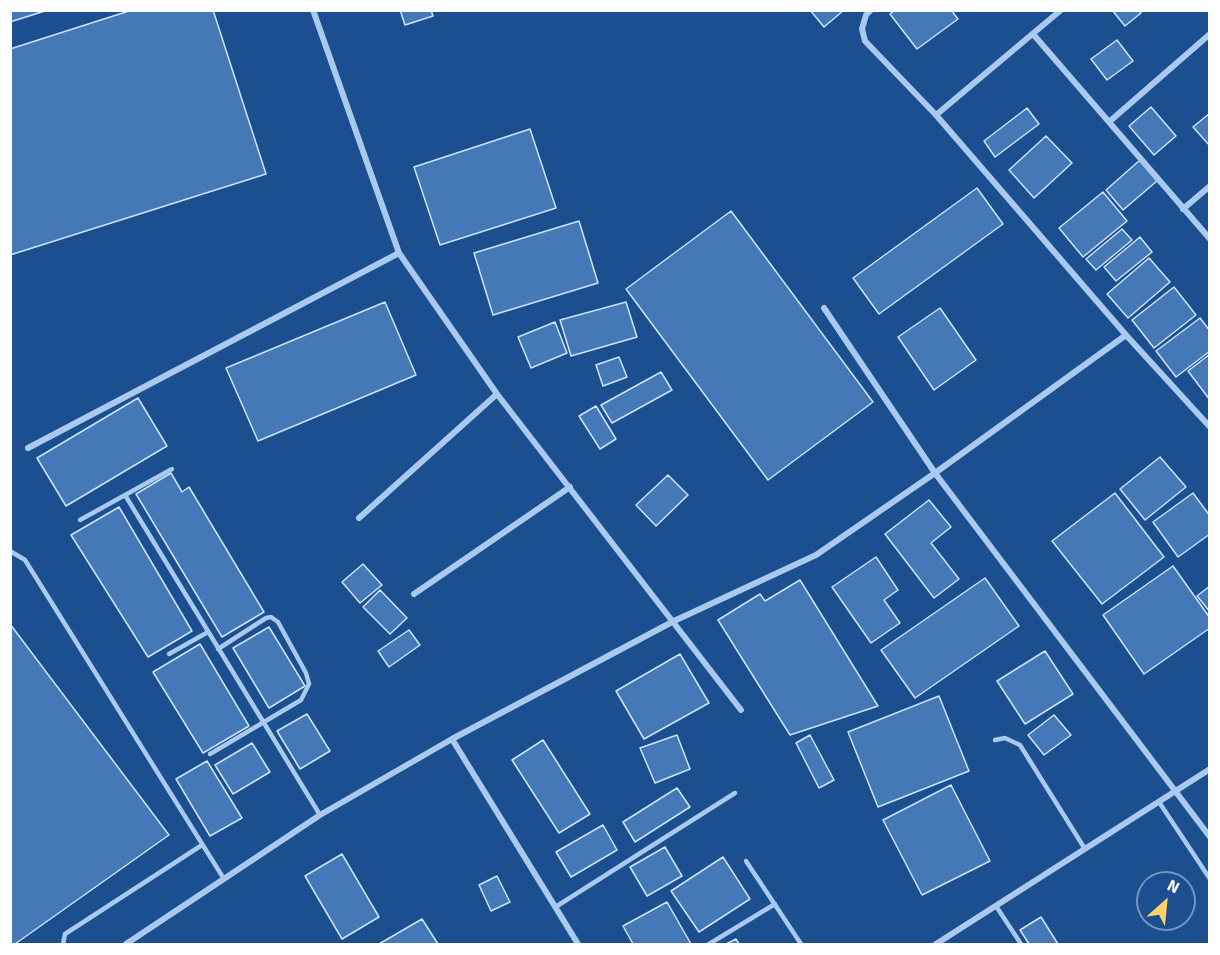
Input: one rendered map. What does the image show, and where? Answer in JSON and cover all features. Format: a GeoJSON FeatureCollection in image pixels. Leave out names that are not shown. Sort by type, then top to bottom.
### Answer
{"type":"FeatureCollection","features":[{"type":"Feature","properties":{"kind":"street"},"geometry":{"type":"LineString","coordinates":[[313,10],[399,253],[497,394],[674,621],[741,711]]}},
{"type":"Feature","properties":{"kind":"street"},"geometry":{"type":"LineString","coordinates":[[871,10],[866,15],[862,29],[866,41],[936,115],[1126,335],[1209,427]]}},
{"type":"Feature","properties":{"kind":"street"},"geometry":{"type":"LineString","coordinates":[[936,115],[1061,10]]}},
{"type":"Feature","properties":{"kind":"street"},"geometry":{"type":"LineString","coordinates":[[1033,34],[1209,239]]}},
{"type":"Feature","properties":{"kind":"street"},"geometry":{"type":"LineString","coordinates":[[1109,122],[1209,34]]}},
{"type":"Feature","properties":{"kind":"street"},"geometry":{"type":"LineString","coordinates":[[1184,209],[1209,186]]}},
{"type":"Feature","properties":{"kind":"street"},"geometry":{"type":"LineString","coordinates":[[28,448],[399,253]]}},
{"type":"Feature","properties":{"kind":"street"},"geometry":{"type":"LineString","coordinates":[[824,308],[935,473],[1209,837]]}},
{"type":"Feature","properties":{"kind":"street"},"geometry":{"type":"LineString","coordinates":[[126,945],[320,815],[452,739],[674,621],[816,555],[935,473],[1126,335]]}},
{"type":"Feature","properties":{"kind":"street"},"geometry":{"type":"LineString","coordinates":[[359,518],[497,394]]}},
{"type":"Feature","properties":{"kind":"street"},"geometry":{"type":"LineString","coordinates":[[414,594],[570,487]]}},
{"type":"Feature","properties":{"kind":"street"},"geometry":{"type":"LineString","coordinates":[[452,739],[557,906],[578,945]]}},
{"type":"Feature","properties":{"kind":"street"},"geometry":{"type":"LineString","coordinates":[[936,945],[1209,769]]}},
{"type":"Feature","properties":{"kind":"lane"},"geometry":{"type":"LineString","coordinates":[[80,520],[172,469]]}},
{"type":"Feature","properties":{"kind":"lane"},"geometry":{"type":"LineString","coordinates":[[125,495],[320,815]]}},
{"type":"Feature","properties":{"kind":"lane"},"geometry":{"type":"LineString","coordinates":[[10,551],[25,560],[224,879]]}},
{"type":"Feature","properties":{"kind":"lane"},"geometry":{"type":"LineString","coordinates":[[210,754],[301,700],[309,684],[306,673],[278,622],[266,618],[218,649]]}},
{"type":"Feature","properties":{"kind":"lane"},"geometry":{"type":"LineString","coordinates":[[170,654],[208,632]]}},
{"type":"Feature","properties":{"kind":"lane"},"geometry":{"type":"LineString","coordinates":[[995,740],[1005,738],[1020,745],[1085,849]]}},
{"type":"Feature","properties":{"kind":"lane"},"geometry":{"type":"LineString","coordinates":[[557,906],[735,793]]}},
{"type":"Feature","properties":{"kind":"lane"},"geometry":{"type":"LineString","coordinates":[[1159,802],[1209,879]]}},
{"type":"Feature","properties":{"kind":"lane"},"geometry":{"type":"LineString","coordinates":[[63,945],[65,934],[202,845]]}},
{"type":"Feature","properties":{"kind":"lane"},"geometry":{"type":"LineString","coordinates":[[746,861],[801,945]]}},
{"type":"Feature","properties":{"kind":"lane"},"geometry":{"type":"LineString","coordinates":[[709,945],[775,904]]}},
{"type":"Feature","properties":{"kind":"lane"},"geometry":{"type":"LineString","coordinates":[[996,906],[1020,945]]}},
{"type":"Feature","properties":{"kind":"building"},"geometry":{"type":"Polygon","coordinates":[[[10,10],[48,10],[10,22],[10,10]]]}},
{"type":"Feature","properties":{"kind":"building"},"geometry":{"type":"Polygon","coordinates":[[[132,10],[213,10],[266,174],[10,255],[10,49],[132,10]]]}},
{"type":"Feature","properties":{"kind":"building"},"geometry":{"type":"Polygon","coordinates":[[[400,10],[431,10],[433,16],[405,25],[400,10]]]}},
{"type":"Feature","properties":{"kind":"building"},"geometry":{"type":"Polygon","coordinates":[[[810,10],[844,10],[824,27],[810,10]]]}},
{"type":"Feature","properties":{"kind":"building"},"geometry":{"type":"Polygon","coordinates":[[[895,10],[951,10],[958,19],[917,49],[890,14],[895,10]]]}},
{"type":"Feature","properties":{"kind":"building"},"geometry":{"type":"Polygon","coordinates":[[[1112,10],[1139,10],[1141,13],[1125,26],[1112,10]]]}},
{"type":"Feature","properties":{"kind":"building"},"geometry":{"type":"Polygon","coordinates":[[[1117,40],[1133,61],[1107,80],[1091,59],[1117,40]]]}},
{"type":"Feature","properties":{"kind":"building"},"geometry":{"type":"Polygon","coordinates":[[[1151,107],[1176,136],[1154,155],[1129,126],[1151,107]]]}},
{"type":"Feature","properties":{"kind":"building"},"geometry":{"type":"Polygon","coordinates":[[[1027,108],[1039,124],[995,157],[984,141],[1027,108]]]}},
{"type":"Feature","properties":{"kind":"building"},"geometry":{"type":"Polygon","coordinates":[[[1210,113],[1210,146],[1193,127],[1210,113]]]}},
{"type":"Feature","properties":{"kind":"building"},"geometry":{"type":"Polygon","coordinates":[[[530,129],[556,208],[440,245],[414,167],[530,129]]]}},
{"type":"Feature","properties":{"kind":"building"},"geometry":{"type":"Polygon","coordinates":[[[1046,136],[1072,163],[1034,198],[1009,170],[1046,136]]]}},
{"type":"Feature","properties":{"kind":"building"},"geometry":{"type":"Polygon","coordinates":[[[1140,160],[1157,181],[1123,210],[1106,190],[1140,160]]]}},
{"type":"Feature","properties":{"kind":"building"},"geometry":{"type":"Polygon","coordinates":[[[977,188],[1003,224],[879,314],[853,278],[977,188]]]}},
{"type":"Feature","properties":{"kind":"building"},"geometry":{"type":"Polygon","coordinates":[[[1103,192],[1127,221],[1083,257],[1059,228],[1103,192]]]}},
{"type":"Feature","properties":{"kind":"building"},"geometry":{"type":"Polygon","coordinates":[[[731,211],[873,402],[768,480],[626,289],[731,211]]]}},
{"type":"Feature","properties":{"kind":"building"},"geometry":{"type":"Polygon","coordinates":[[[579,221],[598,283],[493,315],[474,253],[579,221]]]}},
{"type":"Feature","properties":{"kind":"building"},"geometry":{"type":"Polygon","coordinates":[[[1122,229],[1132,240],[1096,270],[1086,259],[1122,229]]]}},
{"type":"Feature","properties":{"kind":"building"},"geometry":{"type":"Polygon","coordinates":[[[1140,237],[1152,252],[1116,281],[1104,267],[1140,237]]]}},
{"type":"Feature","properties":{"kind":"building"},"geometry":{"type":"Polygon","coordinates":[[[1149,258],[1170,282],[1128,318],[1107,294],[1149,258]]]}},
{"type":"Feature","properties":{"kind":"building"},"geometry":{"type":"Polygon","coordinates":[[[1174,287],[1196,315],[1154,348],[1132,320],[1174,287]]]}},
{"type":"Feature","properties":{"kind":"building"},"geometry":{"type":"Polygon","coordinates":[[[385,302],[416,375],[258,441],[226,368],[385,302]]]}},
{"type":"Feature","properties":{"kind":"building"},"geometry":{"type":"Polygon","coordinates":[[[626,302],[637,337],[571,356],[560,320],[626,302]]]}},
{"type":"Feature","properties":{"kind":"building"},"geometry":{"type":"Polygon","coordinates":[[[940,308],[976,360],[934,390],[898,337],[940,308]]]}},
{"type":"Feature","properties":{"kind":"building"},"geometry":{"type":"Polygon","coordinates":[[[1200,318],[1210,331],[1210,351],[1176,377],[1156,351],[1200,318]]]}},
{"type":"Feature","properties":{"kind":"building"},"geometry":{"type":"Polygon","coordinates":[[[555,322],[567,353],[531,368],[518,337],[555,322]]]}},
{"type":"Feature","properties":{"kind":"building"},"geometry":{"type":"Polygon","coordinates":[[[1210,354],[1210,400],[1188,371],[1210,354]]]}},
{"type":"Feature","properties":{"kind":"building"},"geometry":{"type":"Polygon","coordinates":[[[619,357],[627,377],[603,386],[596,365],[619,357]]]}},
{"type":"Feature","properties":{"kind":"building"},"geometry":{"type":"Polygon","coordinates":[[[661,372],[672,390],[612,423],[601,405],[661,372]]]}},
{"type":"Feature","properties":{"kind":"building"},"geometry":{"type":"Polygon","coordinates":[[[138,398],[167,446],[66,506],[37,458],[138,398]]]}},
{"type":"Feature","properties":{"kind":"building"},"geometry":{"type":"Polygon","coordinates":[[[596,406],[616,439],[600,449],[579,416],[596,406]]]}},
{"type":"Feature","properties":{"kind":"building"},"geometry":{"type":"Polygon","coordinates":[[[1160,457],[1186,487],[1145,520],[1120,489],[1160,457]]]}},
{"type":"Feature","properties":{"kind":"building"},"geometry":{"type":"Polygon","coordinates":[[[171,473],[182,492],[189,487],[264,612],[222,637],[136,494],[171,473]]]}},
{"type":"Feature","properties":{"kind":"building"},"geometry":{"type":"Polygon","coordinates":[[[668,475],[688,495],[656,526],[636,505],[668,475]]]}},
{"type":"Feature","properties":{"kind":"building"},"geometry":{"type":"Polygon","coordinates":[[[1115,493],[1164,557],[1102,604],[1052,541],[1115,493]]]}},
{"type":"Feature","properties":{"kind":"building"},"geometry":{"type":"Polygon","coordinates":[[[1193,493],[1210,516],[1210,534],[1178,557],[1153,522],[1193,493]]]}},
{"type":"Feature","properties":{"kind":"building"},"geometry":{"type":"Polygon","coordinates":[[[929,500],[951,527],[931,543],[959,579],[934,598],[885,534],[929,500]]]}},
{"type":"Feature","properties":{"kind":"building"},"geometry":{"type":"Polygon","coordinates":[[[119,507],[192,631],[148,657],[71,535],[119,507]]]}},
{"type":"Feature","properties":{"kind":"building"},"geometry":{"type":"Polygon","coordinates":[[[876,557],[898,590],[884,600],[900,623],[871,643],[832,587],[876,557]]]}},
{"type":"Feature","properties":{"kind":"building"},"geometry":{"type":"Polygon","coordinates":[[[363,564],[382,585],[360,603],[342,582],[363,564]]]}},
{"type":"Feature","properties":{"kind":"building"},"geometry":{"type":"Polygon","coordinates":[[[1173,566],[1210,618],[1210,628],[1144,674],[1103,615],[1173,566]]]}},
{"type":"Feature","properties":{"kind":"building"},"geometry":{"type":"Polygon","coordinates":[[[985,578],[1019,626],[915,698],[881,650],[985,578]]]}},
{"type":"Feature","properties":{"kind":"building"},"geometry":{"type":"Polygon","coordinates":[[[800,580],[878,706],[790,735],[718,620],[760,594],[765,601],[800,580]]]}},
{"type":"Feature","properties":{"kind":"building"},"geometry":{"type":"Polygon","coordinates":[[[1210,586],[1210,612],[1197,596],[1210,586]]]}},
{"type":"Feature","properties":{"kind":"building"},"geometry":{"type":"Polygon","coordinates":[[[380,590],[407,618],[390,634],[363,607],[380,590]]]}},
{"type":"Feature","properties":{"kind":"building"},"geometry":{"type":"Polygon","coordinates":[[[10,624],[169,835],[15,944],[10,944],[10,624]]]}},
{"type":"Feature","properties":{"kind":"building"},"geometry":{"type":"Polygon","coordinates":[[[269,627],[305,686],[269,708],[233,648],[269,627]]]}},
{"type":"Feature","properties":{"kind":"building"},"geometry":{"type":"Polygon","coordinates":[[[409,630],[420,645],[389,667],[378,651],[409,630]]]}},
{"type":"Feature","properties":{"kind":"building"},"geometry":{"type":"Polygon","coordinates":[[[200,644],[249,726],[203,753],[153,672],[200,644]]]}},
{"type":"Feature","properties":{"kind":"building"},"geometry":{"type":"Polygon","coordinates":[[[1045,651],[1073,694],[1025,724],[997,681],[1045,651]]]}},
{"type":"Feature","properties":{"kind":"building"},"geometry":{"type":"Polygon","coordinates":[[[680,654],[709,703],[644,739],[616,691],[680,654]]]}},
{"type":"Feature","properties":{"kind":"building"},"geometry":{"type":"Polygon","coordinates":[[[939,696],[969,771],[878,807],[848,732],[939,696]]]}},
{"type":"Feature","properties":{"kind":"building"},"geometry":{"type":"Polygon","coordinates":[[[307,714],[330,751],[300,769],[277,731],[307,714]]]}},
{"type":"Feature","properties":{"kind":"building"},"geometry":{"type":"Polygon","coordinates":[[[1054,715],[1071,735],[1044,755],[1028,735],[1054,715]]]}},
{"type":"Feature","properties":{"kind":"building"},"geometry":{"type":"Polygon","coordinates":[[[677,735],[690,769],[655,783],[640,748],[677,735]]]}},
{"type":"Feature","properties":{"kind":"building"},"geometry":{"type":"Polygon","coordinates":[[[810,735],[834,780],[819,788],[796,743],[810,735]]]}},
{"type":"Feature","properties":{"kind":"building"},"geometry":{"type":"Polygon","coordinates":[[[543,740],[590,814],[559,833],[512,760],[543,740]]]}},
{"type":"Feature","properties":{"kind":"building"},"geometry":{"type":"Polygon","coordinates":[[[252,743],[270,772],[233,794],[215,765],[252,743]]]}},
{"type":"Feature","properties":{"kind":"building"},"geometry":{"type":"Polygon","coordinates":[[[207,761],[242,818],[210,836],[176,779],[207,761]]]}},
{"type":"Feature","properties":{"kind":"building"},"geometry":{"type":"Polygon","coordinates":[[[951,785],[990,861],[922,895],[883,820],[951,785]]]}},
{"type":"Feature","properties":{"kind":"building"},"geometry":{"type":"Polygon","coordinates":[[[677,788],[690,807],[635,842],[623,822],[677,788]]]}},
{"type":"Feature","properties":{"kind":"building"},"geometry":{"type":"Polygon","coordinates":[[[603,825],[617,850],[571,877],[556,852],[603,825]]]}},
{"type":"Feature","properties":{"kind":"building"},"geometry":{"type":"Polygon","coordinates":[[[665,847],[682,876],[647,896],[630,867],[665,847]]]}},
{"type":"Feature","properties":{"kind":"building"},"geometry":{"type":"Polygon","coordinates":[[[342,854],[379,917],[342,939],[305,876],[342,854]]]}},
{"type":"Feature","properties":{"kind":"building"},"geometry":{"type":"Polygon","coordinates":[[[723,857],[750,899],[699,932],[671,891],[723,857]]]}},
{"type":"Feature","properties":{"kind":"building"},"geometry":{"type":"Polygon","coordinates":[[[497,876],[510,902],[491,911],[479,885],[497,876]]]}},
{"type":"Feature","properties":{"kind":"building"},"geometry":{"type":"Polygon","coordinates":[[[667,902],[691,944],[633,944],[623,926],[667,902]]]}},
{"type":"Feature","properties":{"kind":"building"},"geometry":{"type":"Polygon","coordinates":[[[1041,917],[1058,944],[1029,944],[1020,930],[1041,917]]]}},
{"type":"Feature","properties":{"kind":"building"},"geometry":{"type":"Polygon","coordinates":[[[422,919],[438,944],[379,944],[422,919]]]}},
{"type":"Feature","properties":{"kind":"building"},"geometry":{"type":"Polygon","coordinates":[[[736,939],[739,944],[726,944],[736,939]]]}}]}
